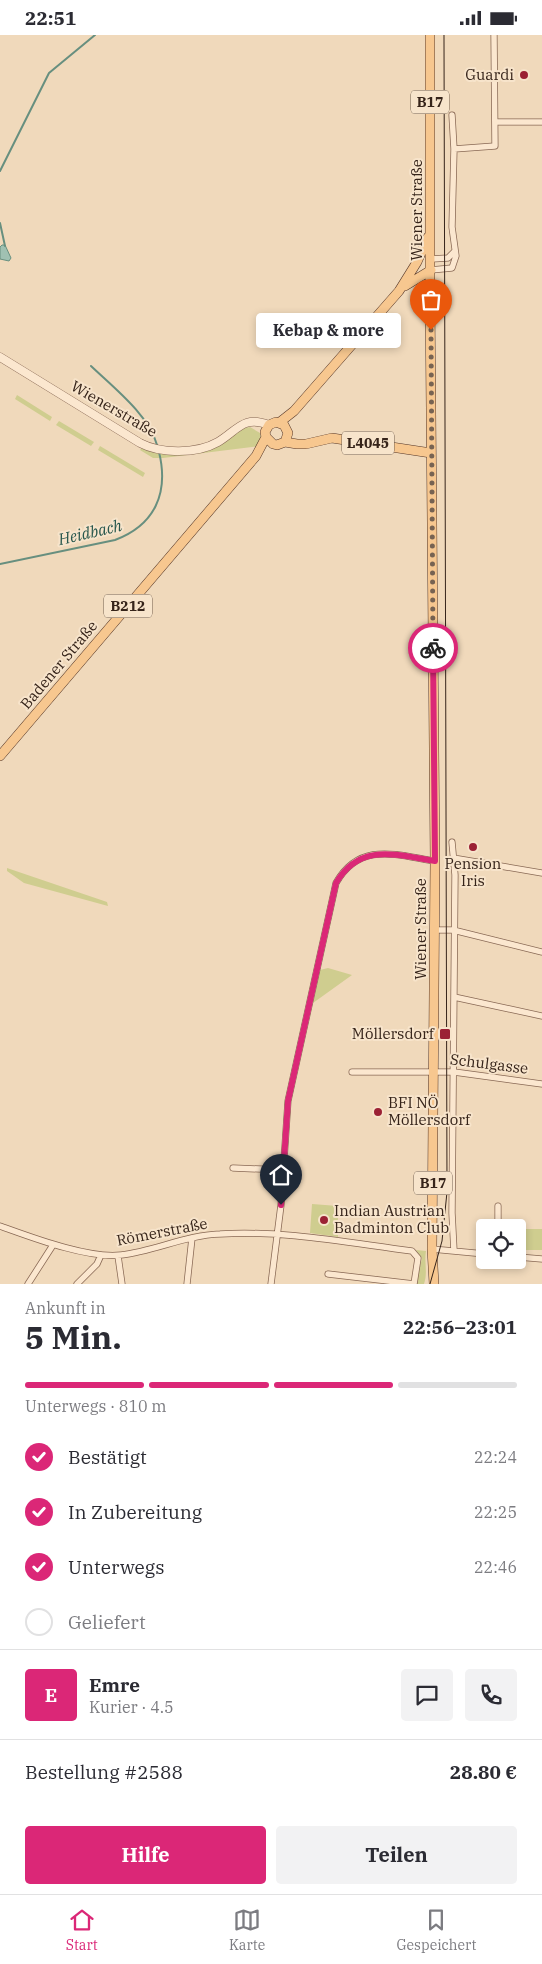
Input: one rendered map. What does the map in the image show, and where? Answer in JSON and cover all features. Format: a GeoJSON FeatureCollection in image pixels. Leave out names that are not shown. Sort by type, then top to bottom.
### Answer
{"type":"FeatureCollection","features":[{"type":"Feature","properties":{"kind":"main road","name":"Wiener Straße"},"geometry":{"type":"LineString","coordinates":[[430,35],[431,453],[435,861],[432,1249],[434,1284]]}},
{"type":"Feature","properties":{"kind":"main road"},"geometry":{"type":"LineString","coordinates":[[273,444],[267,431],[285,432],[294,411],[399,291],[417,262],[430,231]]}},
{"type":"Feature","properties":{"kind":"main road"},"geometry":{"type":"LineString","coordinates":[[399,291],[422,274],[431,270]]}},
{"type":"Feature","properties":{"kind":"main road","name":"Badener Straße"},"geometry":{"type":"LineString","coordinates":[[256,456],[267,431]]}},
{"type":"Feature","properties":{"kind":"main road","name":"L4045"},"geometry":{"type":"LineString","coordinates":[[285,432],[297,444],[332,438],[431,453]]}},
{"type":"Feature","properties":{"kind":"main road","name":"B212"},"geometry":{"type":"LineString","coordinates":[[273,444],[281,444],[285,432]]}},
{"type":"Feature","properties":{"kind":"main road","name":"Badener Straße"},"geometry":{"type":"LineString","coordinates":[[0,756],[256,456],[273,444]]}},
{"type":"Feature","properties":{"kind":"street"},"geometry":{"type":"LineString","coordinates":[[454,149],[495,146],[494,35]]}},
{"type":"Feature","properties":{"kind":"street"},"geometry":{"type":"LineString","coordinates":[[431,270],[454,266],[456,261],[452,227],[454,149],[452,115]]}},
{"type":"Feature","properties":{"kind":"street"},"geometry":{"type":"LineString","coordinates":[[495,122],[542,122]]}},
{"type":"Feature","properties":{"kind":"street"},"geometry":{"type":"LineString","coordinates":[[431,259],[448,258],[456,251]]}},
{"type":"Feature","properties":{"kind":"street","name":"Wienerstraße"},"geometry":{"type":"LineString","coordinates":[[0,357],[152,449],[161,451],[184,450],[210,445],[220,441],[239,425],[246,423],[267,431]]}},
{"type":"Feature","properties":{"kind":"street"},"geometry":{"type":"LineString","coordinates":[[452,842],[455,875],[453,930],[454,1072],[452,1085],[451,1176],[454,1251]]}},
{"type":"Feature","properties":{"kind":"street"},"geometry":{"type":"LineString","coordinates":[[272,1284],[278,1235],[288,1101],[336,883],[344,871],[362,857],[398,855],[435,861]]}},
{"type":"Feature","properties":{"kind":"street"},"geometry":{"type":"LineString","coordinates":[[453,858],[542,873]]}},
{"type":"Feature","properties":{"kind":"street"},"geometry":{"type":"LineString","coordinates":[[434,930],[453,930],[542,952]]}},
{"type":"Feature","properties":{"kind":"street"},"geometry":{"type":"LineString","coordinates":[[454,997],[542,1016]]}},
{"type":"Feature","properties":{"kind":"street","name":"Schulgasse"},"geometry":{"type":"LineString","coordinates":[[352,1072],[454,1072],[542,1083]]}},
{"type":"Feature","properties":{"kind":"street"},"geometry":{"type":"LineString","coordinates":[[233,1168],[283,1170]]}},
{"type":"Feature","properties":{"kind":"street"},"geometry":{"type":"LineString","coordinates":[[498,1207],[498,1219]]}},
{"type":"Feature","properties":{"kind":"street","name":"Römerstraße"},"geometry":{"type":"LineString","coordinates":[[0,1227],[53,1245],[101,1255],[118,1255],[155,1249],[175,1241],[219,1234],[278,1235],[412,1251],[418,1258],[418,1271],[414,1284]]}},
{"type":"Feature","properties":{"kind":"street"},"geometry":{"type":"LineString","coordinates":[[187,1284],[192,1238]]}},
{"type":"Feature","properties":{"kind":"street"},"geometry":{"type":"LineString","coordinates":[[28,1284],[53,1245]]}},
{"type":"Feature","properties":{"kind":"street"},"geometry":{"type":"LineString","coordinates":[[432,1249],[476,1253]]}},
{"type":"Feature","properties":{"kind":"street"},"geometry":{"type":"LineString","coordinates":[[77,1284],[97,1264],[101,1255]]}},
{"type":"Feature","properties":{"kind":"street"},"geometry":{"type":"LineString","coordinates":[[118,1255],[122,1284]]}},
{"type":"Feature","properties":{"kind":"street"},"geometry":{"type":"LineString","coordinates":[[526,1258],[542,1259]]}},
{"type":"Feature","properties":{"kind":"street"},"geometry":{"type":"LineString","coordinates":[[328,1274],[414,1284]]}},
{"type":"Feature","properties":{"kind":"shaded area"},"geometry":{"type":"Polygon","coordinates":[[[5,245],[11,258],[9,261],[0,259],[0,247],[5,245]]]}},
{"type":"Feature","properties":{"kind":"shaded area"},"geometry":{"type":"Polygon","coordinates":[[[17,395],[52,417],[50,421],[15,399],[17,395]]]}},
{"type":"Feature","properties":{"kind":"shaded area"},"geometry":{"type":"Polygon","coordinates":[[[59,421],[94,442],[91,446],[56,425],[59,421]]]}},
{"type":"Feature","properties":{"kind":"shaded area"},"geometry":{"type":"Polygon","coordinates":[[[250,427],[260,433],[259,446],[163,458],[153,458],[140,450],[142,447],[156,451],[182,453],[206,446],[243,428],[250,427]]]}},
{"type":"Feature","properties":{"kind":"shaded area"},"geometry":{"type":"Polygon","coordinates":[[[100,446],[145,473],[143,477],[98,450],[100,446]]]}},
{"type":"Feature","properties":{"kind":"shaded area"},"geometry":{"type":"Polygon","coordinates":[[[7,868],[107,902],[108,906],[24,883],[7,871],[7,868]]]}},
{"type":"Feature","properties":{"kind":"shaded area"},"geometry":{"type":"Polygon","coordinates":[[[328,968],[352,975],[313,1003],[320,970],[328,968]]]}},
{"type":"Feature","properties":{"kind":"shaded area","name":"Indian Austrian Badminton Club"},"geometry":{"type":"Polygon","coordinates":[[[312,1204],[338,1206],[338,1237],[310,1233],[312,1204]]]}},
{"type":"Feature","properties":{"kind":"shaded area"},"geometry":{"type":"Polygon","coordinates":[[[526,1229],[542,1229],[542,1250],[526,1250],[526,1229]]]}},
{"type":"Feature","properties":{"kind":"shaded area"},"geometry":{"type":"Polygon","coordinates":[[[416,1250],[426,1251],[424,1284],[416,1284],[422,1258],[416,1250]]]}},
{"type":"Feature","properties":{"kind":"waterway","name":"Heidbach"},"geometry":{"type":"LineString","coordinates":[[0,171],[49,73],[95,35]]}},
{"type":"Feature","properties":{"kind":"waterway","name":"Heidbach"},"geometry":{"type":"LineString","coordinates":[[0,223],[5,246]]}},
{"type":"Feature","properties":{"kind":"waterway","name":"Heidbach"},"geometry":{"type":"LineString","coordinates":[[91,366],[138,412],[153,434],[157,445]]}},
{"type":"Feature","properties":{"kind":"waterway","name":"Heidbach"},"geometry":{"type":"LineString","coordinates":[[0,564],[115,540],[129,534],[140,526],[156,506],[162,481],[159,452]]}},
{"type":"Feature","properties":{"kind":"tram line"},"geometry":{"type":"LineString","coordinates":[[430,1284],[442,1241],[447,1192],[444,35]]}},
{"type":"Feature","properties":{"kind":"way so far"},"geometry":{"type":"LineString","coordinates":[[431,330],[433,648]]}},
{"type":"Feature","properties":{"kind":"place","name":"Guardi"},"geometry":{"type":"Point","coordinates":[524,75]}},
{"type":"Feature","properties":{"kind":"place","name":"Kebap & more"},"geometry":{"type":"Point","coordinates":[431,330]}},
{"type":"Feature","properties":{"kind":"place","name":"Pension Iris"},"geometry":{"type":"Point","coordinates":[473,847]}},
{"type":"Feature","properties":{"kind":"place","name":"Möllersdorf"},"geometry":{"type":"Point","coordinates":[445,1034]}},
{"type":"Feature","properties":{"kind":"place","name":"BFI NÖ Möllersdorf"},"geometry":{"type":"Point","coordinates":[378,1112]}},
{"type":"Feature","properties":{"kind":"place","name":"Indian Austrian Badminton Club"},"geometry":{"type":"Point","coordinates":[324,1220]}},
{"type":"Feature","properties":{"kind":"route"},"geometry":{"type":"LineString","coordinates":[[281,1205],[288,1101],[336,883],[344,871],[356,860],[369,855],[411,856],[435,861],[433,648]]}}]}
